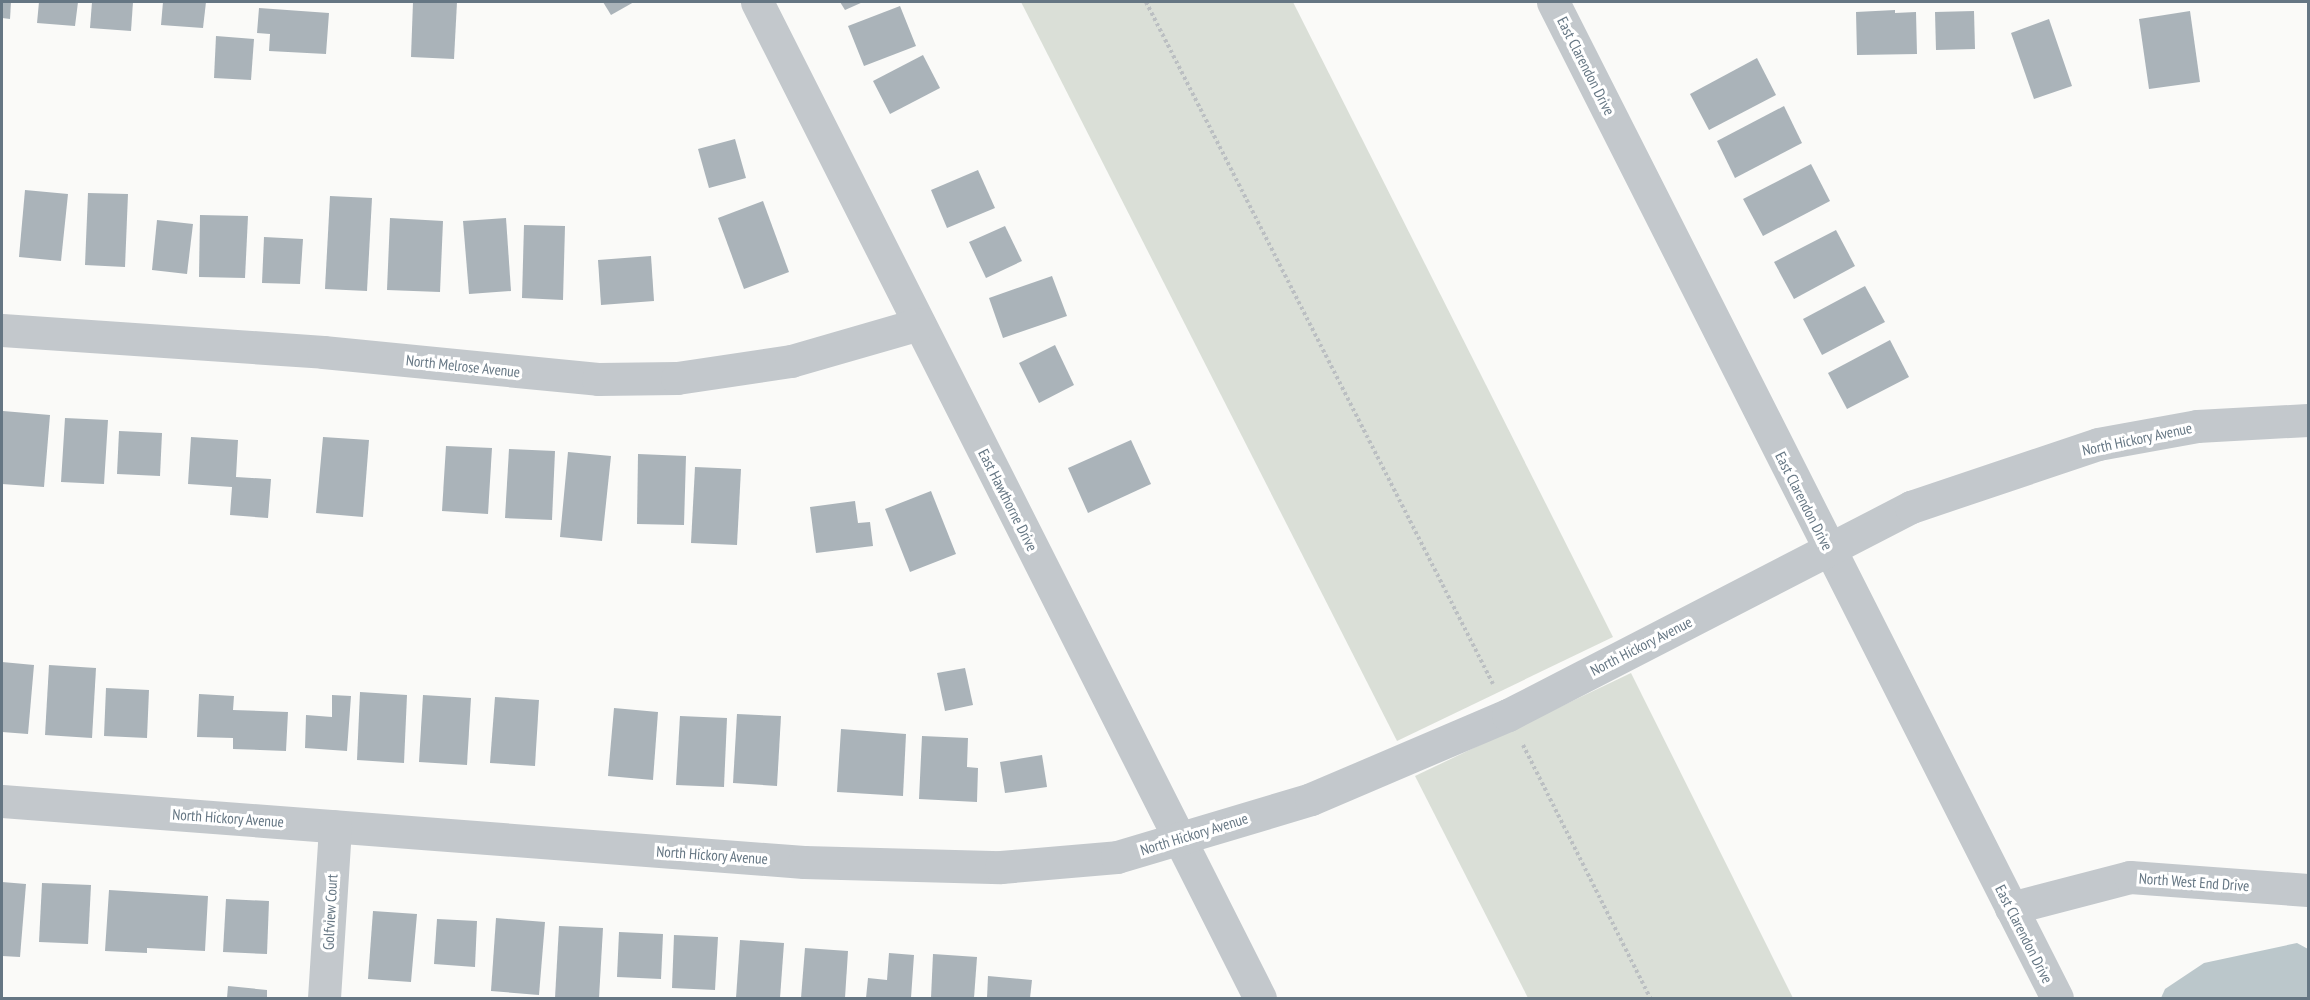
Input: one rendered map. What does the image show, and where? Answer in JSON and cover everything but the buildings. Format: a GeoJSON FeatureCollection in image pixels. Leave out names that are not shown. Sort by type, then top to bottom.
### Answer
{"type":"FeatureCollection","features":[{"type":"Feature","properties":{"kind":"street","name":"East Hawthorne Drive"},"geometry":{"type":"LineString","coordinates":[[757,2],[1260,999]]}},
{"type":"Feature","properties":{"kind":"street","name":"East Clarendon Drive"},"geometry":{"type":"LineString","coordinates":[[1553,2],[2057,999]]}},
{"type":"Feature","properties":{"kind":"street","name":"North Melrose Avenue"},"geometry":{"type":"LineString","coordinates":[[2,330],[323,352],[598,379],[677,378],[791,361],[919,324]]}},
{"type":"Feature","properties":{"kind":"street","name":"North Hickory Avenue"},"geometry":{"type":"LineString","coordinates":[[2,801],[804,862],[1000,867],[1117,857],[1311,799],[1508,715],[1911,507],[2098,444],[2197,426],[2308,420]]}},
{"type":"Feature","properties":{"kind":"street","name":"Golfview Court"},"geometry":{"type":"LineString","coordinates":[[324,999],[335,826]]}},
{"type":"Feature","properties":{"kind":"street","name":"North West End Drive"},"geometry":{"type":"LineString","coordinates":[[2011,908],[2130,877],[2308,890]]}},
{"type":"Feature","properties":{"kind":"path"},"geometry":{"type":"LineString","coordinates":[[1146,2],[1494,686]]}},
{"type":"Feature","properties":{"kind":"path"},"geometry":{"type":"LineString","coordinates":[[1521,742],[1650,999]]}},
{"type":"Feature","properties":{"kind":"shaded area"},"geometry":{"type":"Polygon","coordinates":[[[1021,2],[1293,2],[1613,637],[1397,741],[1021,2]]]}},
{"type":"Feature","properties":{"kind":"shaded area"},"geometry":{"type":"Polygon","coordinates":[[[1631,673],[1793,998],[1528,998],[1415,776],[1631,673]]]}},
{"type":"Feature","properties":{"kind":"shaded area"},"geometry":{"type":"Polygon","coordinates":[[[2297,943],[2308,949],[2308,998],[2161,998],[2165,989],[2204,963],[2297,943]]]}}]}
